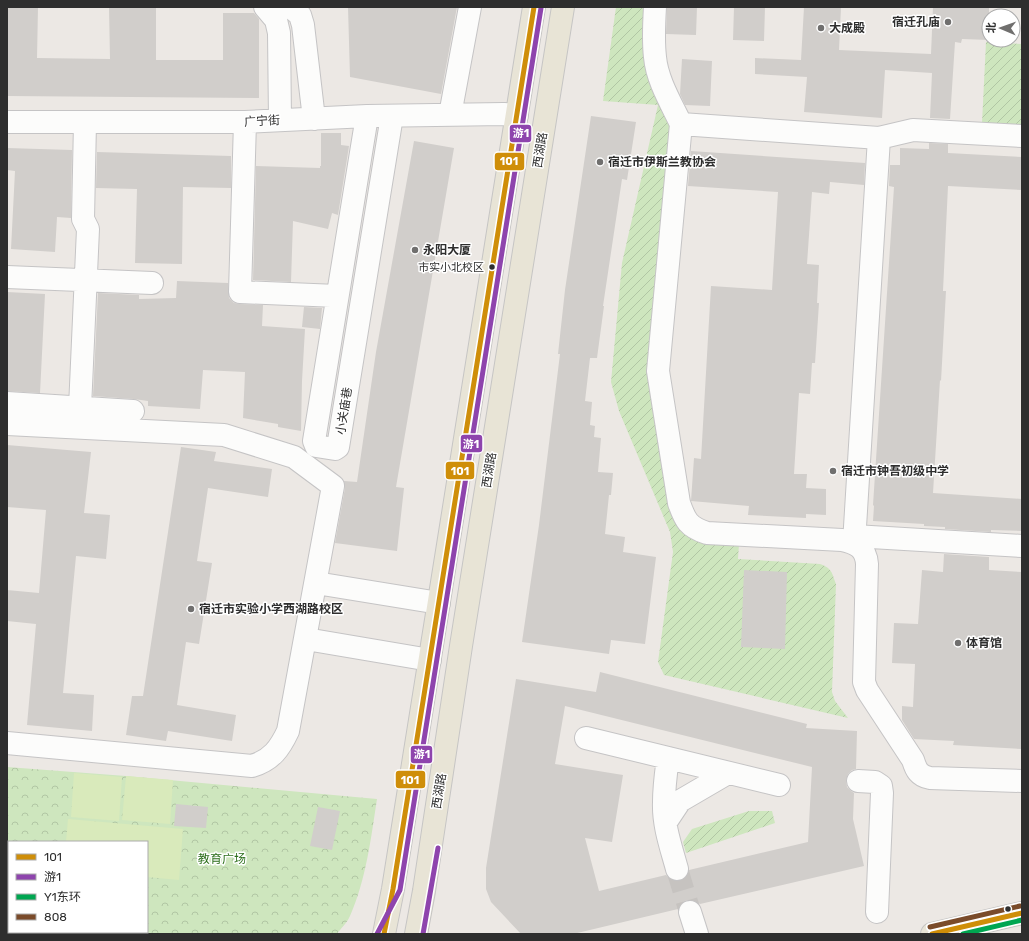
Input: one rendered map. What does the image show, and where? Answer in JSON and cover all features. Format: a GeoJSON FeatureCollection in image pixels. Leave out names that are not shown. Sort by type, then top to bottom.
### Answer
{"type":"FeatureCollection","features":[{"type":"Feature","properties":{"kind":"main road"},"geometry":{"type":"LineString","coordinates":[[384,934],[393,889],[534,7]]}},
{"type":"Feature","properties":{"kind":"main road","name":"西湖路"},"geometry":{"type":"LineString","coordinates":[[416,934],[563,7]]}},
{"type":"Feature","properties":{"kind":"main road"},"geometry":{"type":"LineString","coordinates":[[367,934],[371,930],[393,889]]}},
{"type":"Feature","properties":{"kind":"main road"},"geometry":{"type":"LineString","coordinates":[[424,891],[428,924],[433,934]]}},
{"type":"Feature","properties":{"kind":"main road"},"geometry":{"type":"LineString","coordinates":[[932,934],[1022,913]]}},
{"type":"Feature","properties":{"kind":"street"},"geometry":{"type":"LineString","coordinates":[[265,7],[276,20],[279,32],[280,120]]}},
{"type":"Feature","properties":{"kind":"street"},"geometry":{"type":"LineString","coordinates":[[290,7],[300,16],[303,25],[314,119]]}},
{"type":"Feature","properties":{"kind":"street"},"geometry":{"type":"LineString","coordinates":[[450,115],[470,7]]}},
{"type":"Feature","properties":{"kind":"street"},"geometry":{"type":"LineString","coordinates":[[655,7],[655,58],[662,83],[681,124],[658,371],[679,503],[685,519],[692,527],[707,533],[842,540],[1022,546]]}},
{"type":"Feature","properties":{"kind":"street","name":"广宁街"},"geometry":{"type":"LineString","coordinates":[[7,122],[245,122],[367,116],[517,115]]}},
{"type":"Feature","properties":{"kind":"street","name":"小关庙巷"},"geometry":{"type":"LineString","coordinates":[[367,116],[314,441],[316,446],[335,449],[338,446],[392,116]]}},
{"type":"Feature","properties":{"kind":"street"},"geometry":{"type":"LineString","coordinates":[[80,408],[88,229],[83,219],[85,122]]}},
{"type":"Feature","properties":{"kind":"street"},"geometry":{"type":"LineString","coordinates":[[245,122],[240,292],[337,296]]}},
{"type":"Feature","properties":{"kind":"street"},"geometry":{"type":"LineString","coordinates":[[681,124],[879,138],[912,130],[1022,136]]}},
{"type":"Feature","properties":{"kind":"street"},"geometry":{"type":"LineString","coordinates":[[879,138],[854,540],[865,554],[867,564],[863,674],[864,682],[867,690],[913,760],[916,769],[922,775],[930,778],[1022,781]]}},
{"type":"Feature","properties":{"kind":"street"},"geometry":{"type":"LineString","coordinates":[[7,277],[152,283]]}},
{"type":"Feature","properties":{"kind":"street"},"geometry":{"type":"LineString","coordinates":[[7,403],[133,411]]}},
{"type":"Feature","properties":{"kind":"street"},"geometry":{"type":"LineString","coordinates":[[7,424],[224,434],[294,457],[333,486],[288,731],[281,746],[264,762],[252,766],[7,743]]}},
{"type":"Feature","properties":{"kind":"street"},"geometry":{"type":"LineString","coordinates":[[316,583],[439,603]]}},
{"type":"Feature","properties":{"kind":"street"},"geometry":{"type":"LineString","coordinates":[[306,639],[430,660]]}},
{"type":"Feature","properties":{"kind":"street"},"geometry":{"type":"LineString","coordinates":[[586,738],[779,785]]}},
{"type":"Feature","properties":{"kind":"street"},"geometry":{"type":"LineString","coordinates":[[668,758],[664,802],[668,838],[677,869]]}},
{"type":"Feature","properties":{"kind":"street"},"geometry":{"type":"LineString","coordinates":[[666,822],[680,801],[728,773]]}},
{"type":"Feature","properties":{"kind":"street"},"geometry":{"type":"LineString","coordinates":[[858,781],[875,782],[881,786],[882,793],[877,912]]}},
{"type":"Feature","properties":{"kind":"street"},"geometry":{"type":"LineString","coordinates":[[690,912],[697,934]]}},
{"type":"Feature","properties":{"kind":"green space"},"geometry":{"type":"Polygon","coordinates":[[[616,7],[648,7],[669,125],[670,147],[660,256],[676,514],[739,544],[738,559],[820,564],[829,569],[836,584],[832,692],[835,701],[848,718],[664,675],[658,662],[673,552],[670,532],[619,411],[611,382],[622,263],[658,105],[603,101],[616,7]]]}},
{"type":"Feature","properties":{"kind":"green space"},"geometry":{"type":"Polygon","coordinates":[[[1022,44],[1022,126],[982,123],[986,48],[1021,48],[1022,44]]]}},
{"type":"Feature","properties":{"kind":"green space","name":"教育广场"},"geometry":{"type":"Polygon","coordinates":[[[7,767],[126,776],[377,799],[367,859],[356,902],[349,919],[337,934],[7,934],[7,767]]]}},
{"type":"Feature","properties":{"kind":"green space"},"geometry":{"type":"Polygon","coordinates":[[[74,773],[122,777],[119,821],[71,817],[74,773]]]}},
{"type":"Feature","properties":{"kind":"green space"},"geometry":{"type":"Polygon","coordinates":[[[126,776],[173,780],[170,824],[122,820],[126,776]]]}},
{"type":"Feature","properties":{"kind":"green space"},"geometry":{"type":"Polygon","coordinates":[[[749,811],[772,811],[775,823],[686,853],[683,842],[692,829],[749,811]]]}},
{"type":"Feature","properties":{"kind":"green space"},"geometry":{"type":"Polygon","coordinates":[[[68,819],[183,829],[179,880],[148,877],[148,841],[66,841],[68,819]]]}},
{"type":"Feature","properties":{"kind":"building"},"geometry":{"type":"Polygon","coordinates":[[[7,7],[38,7],[37,58],[110,59],[109,7],[156,7],[156,60],[223,60],[223,13],[254,13],[259,19],[259,98],[7,96],[7,7]]]}},
{"type":"Feature","properties":{"kind":"building"},"geometry":{"type":"Polygon","coordinates":[[[348,7],[457,7],[441,94],[350,77],[348,7]]]}},
{"type":"Feature","properties":{"kind":"building"},"geometry":{"type":"Polygon","coordinates":[[[667,7],[697,7],[696,35],[666,34],[667,7]]]}},
{"type":"Feature","properties":{"kind":"building"},"geometry":{"type":"Polygon","coordinates":[[[734,7],[765,7],[764,41],[733,40],[734,7]]]}},
{"type":"Feature","properties":{"kind":"building"},"geometry":{"type":"Polygon","coordinates":[[[804,7],[841,7],[839,50],[931,54],[933,7],[989,7],[981,8],[981,40],[962,39],[961,43],[955,42],[950,119],[930,118],[932,73],[885,70],[882,118],[804,112],[807,77],[755,74],[755,58],[801,60],[804,7]]]}},
{"type":"Feature","properties":{"kind":"building"},"geometry":{"type":"Polygon","coordinates":[[[682,59],[712,61],[710,106],[685,105],[680,94],[682,59]]]}},
{"type":"Feature","properties":{"kind":"building"},"geometry":{"type":"Polygon","coordinates":[[[591,116],[636,122],[627,180],[622,179],[603,306],[597,358],[590,358],[585,401],[592,402],[590,425],[595,426],[594,437],[601,438],[598,472],[613,473],[605,534],[625,537],[623,552],[656,557],[645,644],[611,640],[609,654],[522,642],[539,525],[560,354],[558,354],[565,290],[591,116]]]}},
{"type":"Feature","properties":{"kind":"building"},"geometry":{"type":"Polygon","coordinates":[[[321,133],[341,133],[341,145],[349,146],[338,215],[332,213],[328,229],[293,221],[291,282],[253,280],[256,166],[320,168],[321,133]]]}},
{"type":"Feature","properties":{"kind":"building","name":"永阳大厦"},"geometry":{"type":"Polygon","coordinates":[[[414,141],[454,148],[396,487],[404,488],[397,551],[335,543],[345,488],[344,481],[357,482],[376,352],[414,141]]]}},
{"type":"Feature","properties":{"kind":"building"},"geometry":{"type":"Polygon","coordinates":[[[929,143],[948,144],[948,153],[1022,157],[1022,190],[948,186],[943,291],[946,291],[933,493],[1022,499],[1022,531],[991,530],[991,532],[945,529],[945,527],[924,526],[924,524],[873,521],[894,187],[889,186],[890,165],[900,165],[900,148],[929,149],[929,143]]]}},
{"type":"Feature","properties":{"kind":"building"},"geometry":{"type":"Polygon","coordinates":[[[7,148],[72,150],[71,218],[57,217],[55,252],[11,249],[15,171],[7,170],[7,148]]]}},
{"type":"Feature","properties":{"kind":"building"},"geometry":{"type":"Polygon","coordinates":[[[691,151],[865,163],[864,185],[830,182],[829,194],[812,192],[807,264],[819,265],[817,303],[819,303],[815,363],[812,363],[810,394],[799,393],[794,474],[807,474],[806,488],[826,489],[826,515],[806,514],[806,518],[748,515],[749,506],[691,501],[694,458],[701,459],[711,286],[772,290],[778,192],[688,186],[691,151]]]}},
{"type":"Feature","properties":{"kind":"building"},"geometry":{"type":"Polygon","coordinates":[[[97,152],[231,156],[231,188],[183,187],[182,264],[135,263],[137,189],[96,188],[97,152]]]}},
{"type":"Feature","properties":{"kind":"building"},"geometry":{"type":"Polygon","coordinates":[[[177,281],[228,283],[229,298],[234,303],[263,305],[262,326],[305,329],[301,431],[278,427],[278,424],[243,418],[245,372],[203,370],[200,409],[148,406],[148,401],[93,396],[98,293],[139,295],[139,299],[176,298],[177,281]]]}},
{"type":"Feature","properties":{"kind":"building"},"geometry":{"type":"Polygon","coordinates":[[[7,292],[45,294],[40,393],[7,391],[7,292]]]}},
{"type":"Feature","properties":{"kind":"building"},"geometry":{"type":"Polygon","coordinates":[[[304,307],[322,308],[320,329],[302,327],[304,307]]]}},
{"type":"Feature","properties":{"kind":"building"},"geometry":{"type":"Polygon","coordinates":[[[7,445],[91,452],[84,513],[110,515],[106,559],[76,556],[63,693],[94,695],[92,731],[27,725],[36,624],[7,621],[7,590],[39,593],[46,510],[7,507],[7,445]]]}},
{"type":"Feature","properties":{"kind":"building"},"geometry":{"type":"Polygon","coordinates":[[[181,447],[216,452],[214,461],[272,469],[268,497],[208,488],[197,561],[212,563],[199,644],[186,642],[177,705],[236,715],[232,741],[168,731],[166,741],[126,735],[132,696],[143,696],[181,447]]]}},
{"type":"Feature","properties":{"kind":"building","name":"体育馆"},"geometry":{"type":"Polygon","coordinates":[[[944,554],[989,557],[989,570],[1022,572],[1022,749],[953,745],[954,741],[914,739],[902,720],[902,706],[913,707],[915,664],[892,663],[894,623],[918,624],[922,570],[943,572],[944,554]]]}},
{"type":"Feature","properties":{"kind":"building"},"geometry":{"type":"Polygon","coordinates":[[[744,570],[787,572],[785,649],[741,647],[744,570]]]}},
{"type":"Feature","properties":{"kind":"building"},"geometry":{"type":"Polygon","coordinates":[[[600,672],[807,724],[806,728],[857,731],[856,769],[852,770],[848,774],[846,781],[847,787],[854,793],[853,819],[864,866],[700,904],[693,900],[687,900],[681,903],[678,909],[573,934],[521,934],[491,902],[486,889],[486,868],[516,679],[596,692],[600,672]],[[565,706],[555,764],[623,775],[612,842],[585,838],[599,891],[666,875],[674,881],[680,881],[686,877],[689,870],[808,842],[812,767],[565,706]]]}},
{"type":"Feature","properties":{"kind":"building"},"geometry":{"type":"Polygon","coordinates":[[[176,804],[208,807],[206,828],[174,826],[176,804]]]}},
{"type":"Feature","properties":{"kind":"building"},"geometry":{"type":"Polygon","coordinates":[[[318,807],[340,811],[332,850],[310,846],[318,807]]]}},
{"type":"Feature","properties":{"kind":"tunnel"},"geometry":{"type":"LineString","coordinates":[[677,869],[690,912]]}},
{"type":"Feature","properties":{"kind":"transit line","name":"101"},"geometry":{"type":"LineString","coordinates":[[384,934],[393,889],[534,7]]}},
{"type":"Feature","properties":{"kind":"transit line","name":"游1"},"geometry":{"type":"LineString","coordinates":[[377,934],[400,890],[541,8]]}},
{"type":"Feature","properties":{"kind":"transit line","name":"游1"},"geometry":{"type":"LineString","coordinates":[[423,934],[438,848]]}},
{"type":"Feature","properties":{"kind":"transit line","name":"808"},"geometry":{"type":"LineString","coordinates":[[930,927],[1020,906]]}},
{"type":"Feature","properties":{"kind":"transit line","name":"101"},"geometry":{"type":"LineString","coordinates":[[932,934],[1022,913]]}},
{"type":"Feature","properties":{"kind":"transit line","name":"Y1东环"},"geometry":{"type":"LineString","coordinates":[[963,934],[1022,920]]}},
{"type":"Feature","properties":{"kind":"place","name":"宿迁孔庙"},"geometry":{"type":"Point","coordinates":[948,22]}},
{"type":"Feature","properties":{"kind":"place","name":"大成殿"},"geometry":{"type":"Point","coordinates":[821,28]}},
{"type":"Feature","properties":{"kind":"place","name":"宿迁市伊斯兰教协会"},"geometry":{"type":"Point","coordinates":[600,162]}},
{"type":"Feature","properties":{"kind":"place","name":"永阳大厦"},"geometry":{"type":"Point","coordinates":[415,250]}},
{"type":"Feature","properties":{"kind":"place","name":"市实小北校区"},"geometry":{"type":"Point","coordinates":[492,267]}},
{"type":"Feature","properties":{"kind":"place","name":"宿迁市钟吾初级中学"},"geometry":{"type":"Point","coordinates":[833,471]}},
{"type":"Feature","properties":{"kind":"place","name":"宿迁市实验小学西湖路校区"},"geometry":{"type":"Point","coordinates":[191,609]}},
{"type":"Feature","properties":{"kind":"place","name":"体育馆"},"geometry":{"type":"Point","coordinates":[958,643]}}]}
